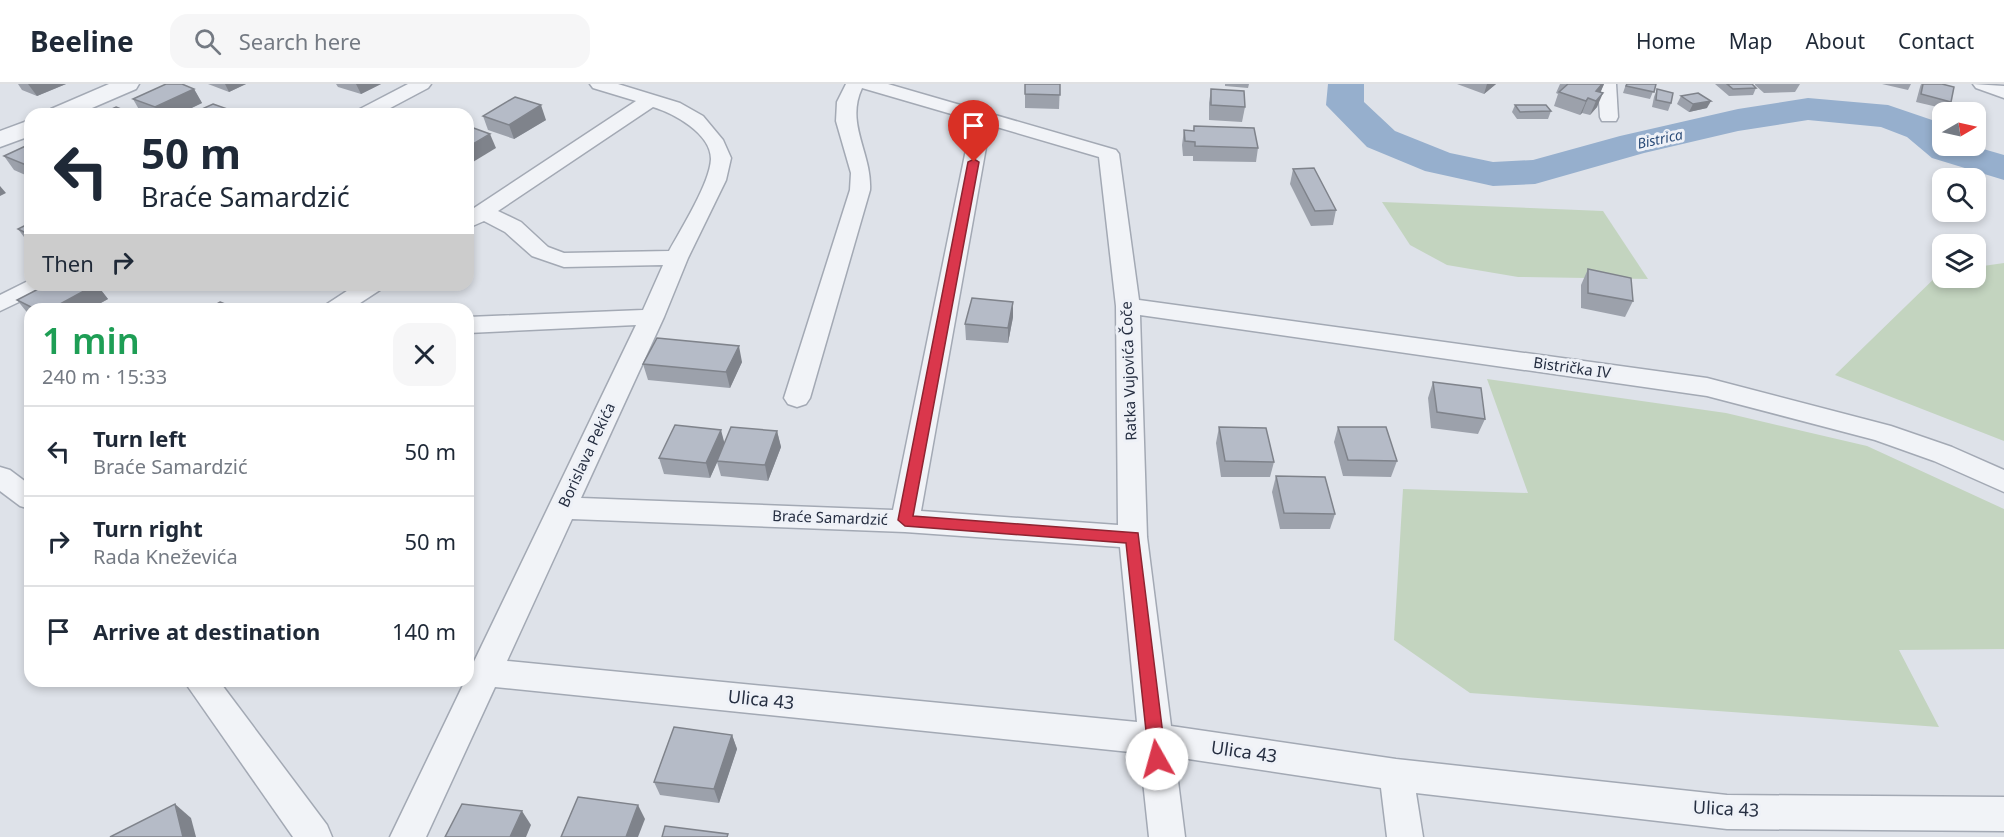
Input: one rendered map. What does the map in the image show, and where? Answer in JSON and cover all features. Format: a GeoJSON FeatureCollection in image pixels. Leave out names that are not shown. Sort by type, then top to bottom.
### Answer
{"type":"FeatureCollection","features":[{"type":"Feature","properties":{"kind":"street"},"geometry":{"type":"LineString","coordinates":[[73,108],[128,84]]}},
{"type":"Feature","properties":{"kind":"street"},"geometry":{"type":"LineString","coordinates":[[377,108],[422,84]]}},
{"type":"Feature","properties":{"kind":"street","name":"Borislava Pekića"},"geometry":{"type":"LineString","coordinates":[[408,837],[652,317],[677,258],[716,180],[721,158],[713,140],[696,120],[673,107],[599,84]]}},
{"type":"Feature","properties":{"kind":"street"},"geometry":{"type":"LineString","coordinates":[[797,398],[860,190],[861,173],[846,121],[846,102],[855,84]]}},
{"type":"Feature","properties":{"kind":"street","name":"Ratka Vujovića Čoče"},"geometry":{"type":"LineString","coordinates":[[868,84],[1109,154],[1128,306],[1133,537],[1167,837]]}},
{"type":"Feature","properties":{"kind":"street"},"geometry":{"type":"LineString","coordinates":[[1607,84],[1609,117]]}},
{"type":"Feature","properties":{"kind":"street"},"geometry":{"type":"LineString","coordinates":[[1982,84],[2004,92]]}},
{"type":"Feature","properties":{"kind":"street"},"geometry":{"type":"LineString","coordinates":[[475,217],[650,100]]}},
{"type":"Feature","properties":{"kind":"street"},"geometry":{"type":"LineString","coordinates":[[905,520],[982,117]]}},
{"type":"Feature","properties":{"kind":"street"},"geometry":{"type":"LineString","coordinates":[[475,217],[511,226],[533,248],[546,256],[564,260],[677,258]]}},
{"type":"Feature","properties":{"kind":"street"},"geometry":{"type":"LineString","coordinates":[[0,304],[25,291]]}},
{"type":"Feature","properties":{"kind":"street"},"geometry":{"type":"LineString","coordinates":[[344,303],[363,291]]}},
{"type":"Feature","properties":{"kind":"street","name":"Bistrička IV"},"geometry":{"type":"LineString","coordinates":[[1128,306],[1707,387],[1882,433],[1943,454],[2004,482]]}},
{"type":"Feature","properties":{"kind":"street"},"geometry":{"type":"LineString","coordinates":[[474,325],[652,317]]}},
{"type":"Feature","properties":{"kind":"street"},"geometry":{"type":"LineString","coordinates":[[0,477],[24,495]]}},
{"type":"Feature","properties":{"kind":"street","name":"Braće Samardzić"},"geometry":{"type":"LineString","coordinates":[[562,508],[905,520],[1133,537]]}},
{"type":"Feature","properties":{"kind":"street","name":"Ulica 43"},"geometry":{"type":"LineString","coordinates":[[485,672],[1155,739],[1396,775],[1727,812],[2004,814]]}},
{"type":"Feature","properties":{"kind":"street"},"geometry":{"type":"LineString","coordinates":[[204,687],[314,837]]}},
{"type":"Feature","properties":{"kind":"street"},"geometry":{"type":"LineString","coordinates":[[1396,775],[1405,837]]}},
{"type":"Feature","properties":{"kind":"green space"},"geometry":{"type":"Polygon","coordinates":[[[1382,202],[1603,211],[1648,279],[1518,277],[1447,265],[1410,245],[1382,202]]]}},
{"type":"Feature","properties":{"kind":"green space"},"geometry":{"type":"Polygon","coordinates":[[[2004,263],[2004,441],[1835,375],[1932,281],[1932,288],[1986,288],[1986,266],[2004,263]]]}},
{"type":"Feature","properties":{"kind":"green space"},"geometry":{"type":"Polygon","coordinates":[[[1487,379],[1726,413],[1867,446],[2004,509],[2004,649],[1899,650],[1939,727],[1470,693],[1394,640],[1403,489],[1528,493],[1487,379]]]}},
{"type":"Feature","properties":{"kind":"building"},"geometry":{"type":"Polygon","coordinates":[[[166,84],[182,84],[194,89],[155,107],[133,99],[166,84]]]}},
{"type":"Feature","properties":{"kind":"building"},"geometry":{"type":"Polygon","coordinates":[[[1025,84],[1060,84],[1060,95],[1025,94],[1025,84]]]}},
{"type":"Feature","properties":{"kind":"building"},"geometry":{"type":"Polygon","coordinates":[[[1568,84],[1602,84],[1596,91],[1603,93],[1596,101],[1588,98],[1586,101],[1559,92],[1568,84]]]}},
{"type":"Feature","properties":{"kind":"building"},"geometry":{"type":"Polygon","coordinates":[[[1627,84],[1656,84],[1654,92],[1626,86],[1627,84]]]}},
{"type":"Feature","properties":{"kind":"building"},"geometry":{"type":"Polygon","coordinates":[[[1727,84],[1752,84],[1756,88],[1733,89],[1727,84]]]}},
{"type":"Feature","properties":{"kind":"building"},"geometry":{"type":"Polygon","coordinates":[[[1923,84],[1942,84],[1954,87],[1951,102],[1921,94],[1923,84]]]}},
{"type":"Feature","properties":{"kind":"building"},"geometry":{"type":"Polygon","coordinates":[[[1211,89],[1244,91],[1245,107],[1211,105],[1211,89]]]}},
{"type":"Feature","properties":{"kind":"building"},"geometry":{"type":"Polygon","coordinates":[[[1657,89],[1673,93],[1671,103],[1656,100],[1657,89]]]}},
{"type":"Feature","properties":{"kind":"building"},"geometry":{"type":"Polygon","coordinates":[[[1698,93],[1711,101],[1693,104],[1681,96],[1698,93]]]}},
{"type":"Feature","properties":{"kind":"building"},"geometry":{"type":"Polygon","coordinates":[[[515,97],[541,105],[509,125],[483,116],[515,97]]]}},
{"type":"Feature","properties":{"kind":"building"},"geometry":{"type":"Polygon","coordinates":[[[213,104],[224,108],[204,108],[213,104]]]}},
{"type":"Feature","properties":{"kind":"building"},"geometry":{"type":"Polygon","coordinates":[[[1515,105],[1546,105],[1551,111],[1520,112],[1515,105]]]}},
{"type":"Feature","properties":{"kind":"building"},"geometry":{"type":"Polygon","coordinates":[[[1194,126],[1254,128],[1258,148],[1195,146],[1195,142],[1185,141],[1184,130],[1194,131],[1194,126]]]}},
{"type":"Feature","properties":{"kind":"building"},"geometry":{"type":"Polygon","coordinates":[[[474,128],[490,134],[474,143],[474,128]]]}},
{"type":"Feature","properties":{"kind":"building"},"geometry":{"type":"Polygon","coordinates":[[[24,147],[24,164],[4,156],[24,147]]]}},
{"type":"Feature","properties":{"kind":"building"},"geometry":{"type":"Polygon","coordinates":[[[1314,168],[1336,210],[1315,211],[1293,169],[1314,168]]]}},
{"type":"Feature","properties":{"kind":"building"},"geometry":{"type":"Polygon","coordinates":[[[1588,269],[1631,278],[1633,301],[1588,293],[1588,269]]]}},
{"type":"Feature","properties":{"kind":"building"},"geometry":{"type":"Polygon","coordinates":[[[34,291],[84,291],[62,303],[24,304],[17,300],[34,291]]]}},
{"type":"Feature","properties":{"kind":"building"},"geometry":{"type":"Polygon","coordinates":[[[972,298],[1013,302],[1008,328],[965,324],[972,298]]]}},
{"type":"Feature","properties":{"kind":"building"},"geometry":{"type":"Polygon","coordinates":[[[657,338],[739,346],[726,372],[643,364],[657,338]]]}},
{"type":"Feature","properties":{"kind":"building"},"geometry":{"type":"Polygon","coordinates":[[[1433,382],[1481,388],[1485,419],[1437,412],[1433,382]]]}},
{"type":"Feature","properties":{"kind":"building"},"geometry":{"type":"Polygon","coordinates":[[[675,425],[721,430],[706,463],[659,458],[675,425]]]}},
{"type":"Feature","properties":{"kind":"building"},"geometry":{"type":"Polygon","coordinates":[[[731,427],[777,431],[765,465],[717,461],[731,427]]]}},
{"type":"Feature","properties":{"kind":"building"},"geometry":{"type":"Polygon","coordinates":[[[1219,427],[1266,428],[1274,462],[1225,461],[1219,427]]]}},
{"type":"Feature","properties":{"kind":"building"},"geometry":{"type":"Polygon","coordinates":[[[1338,427],[1386,427],[1397,461],[1348,460],[1338,427]]]}},
{"type":"Feature","properties":{"kind":"building"},"geometry":{"type":"Polygon","coordinates":[[[1276,476],[1325,477],[1335,514],[1284,513],[1276,476]]]}},
{"type":"Feature","properties":{"kind":"building"},"geometry":{"type":"Polygon","coordinates":[[[674,727],[732,735],[714,789],[654,782],[674,727]]]}},
{"type":"Feature","properties":{"kind":"building"},"geometry":{"type":"Polygon","coordinates":[[[578,797],[638,805],[626,837],[561,837],[578,797]]]}},
{"type":"Feature","properties":{"kind":"building"},"geometry":{"type":"Polygon","coordinates":[[[175,804],[183,837],[110,837],[175,804]]]}},
{"type":"Feature","properties":{"kind":"building"},"geometry":{"type":"Polygon","coordinates":[[[462,804],[522,811],[510,837],[445,837],[462,804]]]}},
{"type":"Feature","properties":{"kind":"building"},"geometry":{"type":"Polygon","coordinates":[[[665,826],[728,834],[727,837],[662,837],[665,826]]]}},
{"type":"Feature","properties":{"kind":"waterway","name":"Bistrica"},"geometry":{"type":"LineString","coordinates":[[1346,84],[1345,105],[1381,139],[1439,163],[1493,174],[1535,172],[1634,144],[1738,120],[1808,109],[1888,116],[1921,129],[1946,150],[2004,168]]}},
{"type":"Feature","properties":{"kind":"route"},"geometry":{"type":"LineString","coordinates":[[974,162],[905,520],[1133,537],[1157,759]]}}]}
